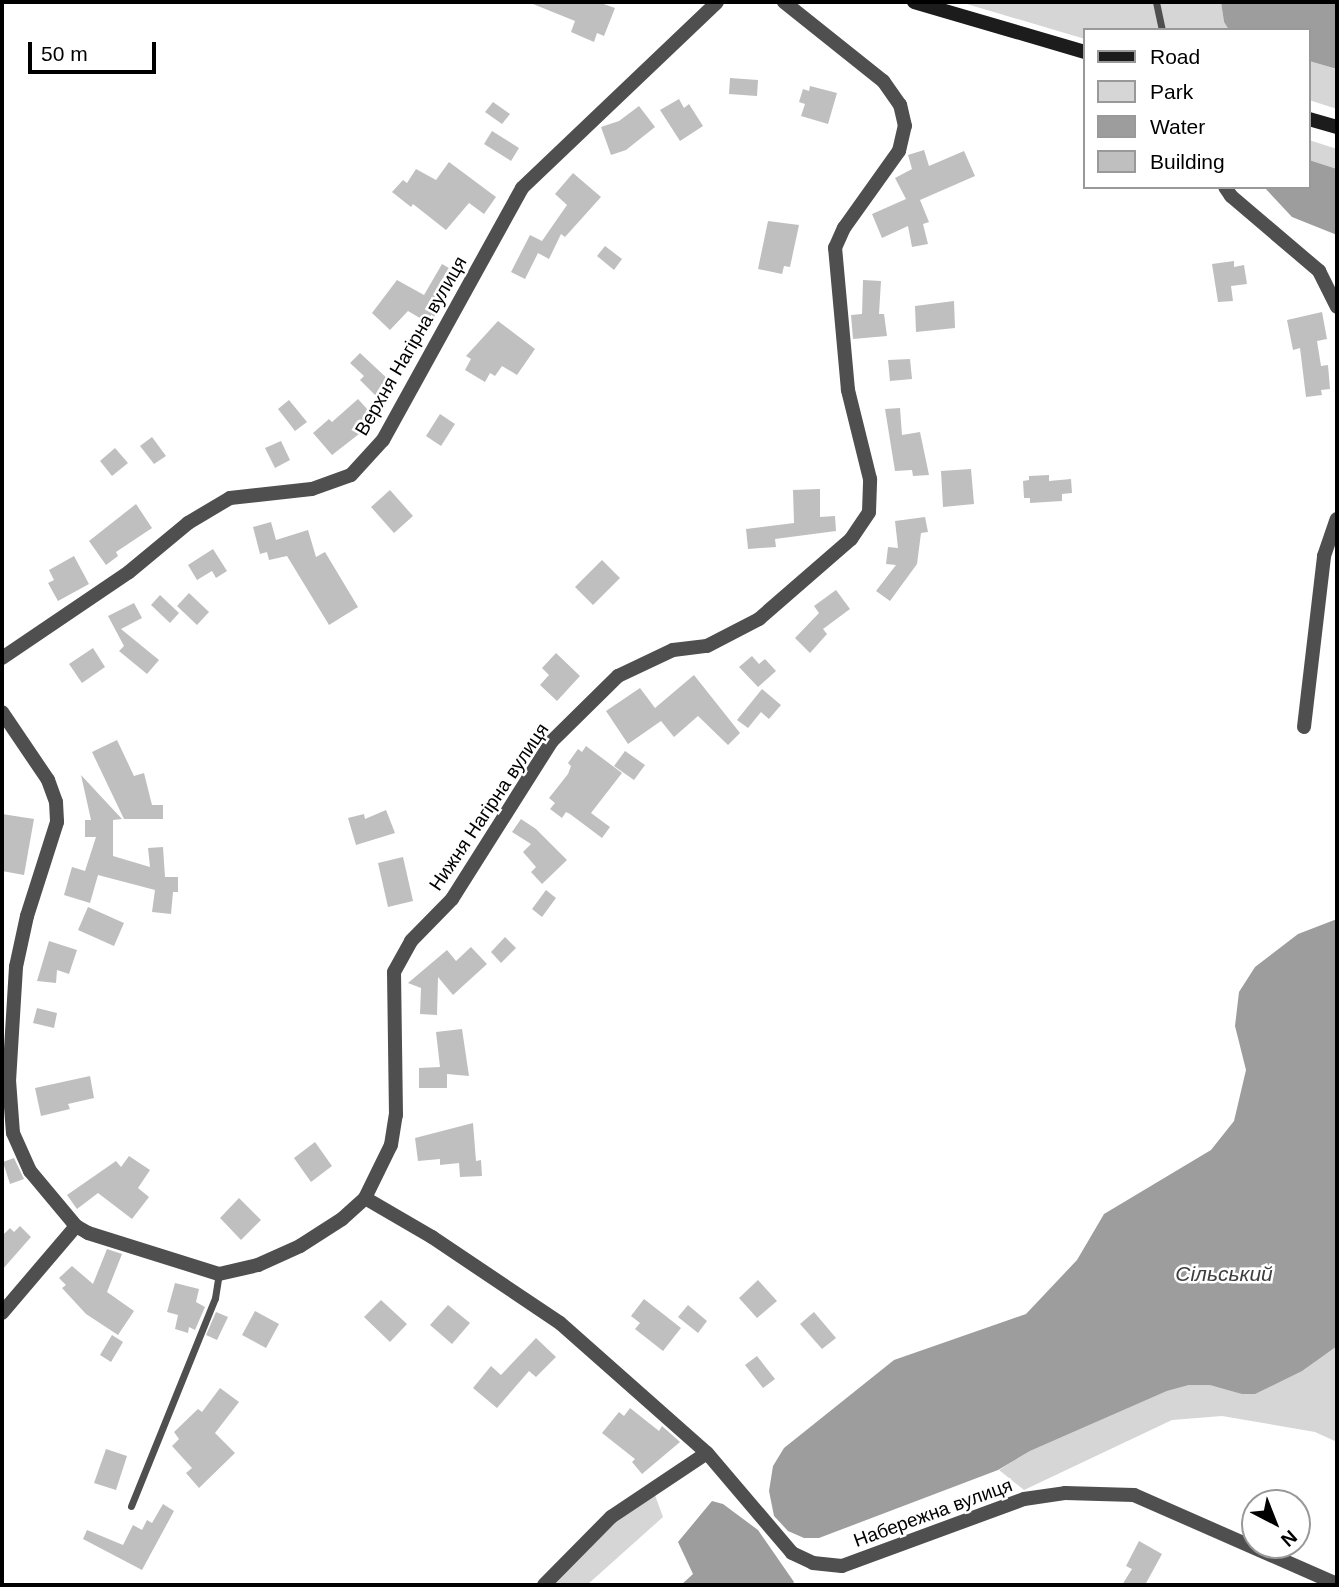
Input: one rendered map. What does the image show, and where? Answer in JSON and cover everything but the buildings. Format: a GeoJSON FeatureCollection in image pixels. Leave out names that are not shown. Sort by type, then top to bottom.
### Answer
{"type":"FeatureCollection","features":[{"type":"Feature","properties":{"kind":"main road"},"geometry":{"type":"LineString","coordinates":[[914,2],[1084,52]]}},
{"type":"Feature","properties":{"kind":"main road"},"geometry":{"type":"LineString","coordinates":[[1311,120],[1337,127]]}},
{"type":"Feature","properties":{"kind":"street","name":"Верхня Нагірна вулиця"},"geometry":{"type":"LineString","coordinates":[[2,658],[129,572],[188,523],[230,498],[312,489],[351,475],[383,440],[522,188],[717,2]]}},
{"type":"Feature","properties":{"kind":"street","name":"Нижня Нагірна вулиця"},"geometry":{"type":"LineString","coordinates":[[76,1226],[121,1245],[219,1274],[258,1265],[300,1245],[342,1219],[365,1198],[391,1145],[396,1115],[394,972],[411,941],[452,899],[552,741],[618,676],[673,650],[708,646],[759,619],[850,539],[869,513],[870,479],[848,390],[835,248],[851,217],[899,151],[905,126],[900,105],[883,81],[784,2]]}},
{"type":"Feature","properties":{"kind":"street"},"geometry":{"type":"LineString","coordinates":[[1226,189],[1231,196],[1319,271],[1337,307]]}},
{"type":"Feature","properties":{"kind":"street"},"geometry":{"type":"LineString","coordinates":[[1304,727],[1324,556],[1337,519]]}},
{"type":"Feature","properties":{"kind":"street"},"geometry":{"type":"LineString","coordinates":[[2,712],[48,780],[56,802],[57,822],[27,916],[16,967],[9,1080],[13,1133],[30,1171],[76,1226],[2,1313]]}},
{"type":"Feature","properties":{"kind":"street","name":"Набережна вулиця"},"geometry":{"type":"LineString","coordinates":[[365,1198],[432,1237],[560,1323],[707,1453],[792,1553],[813,1563],[842,1566],[853,1563],[1024,1499],[1065,1493],[1134,1495],[1337,1584]]}},
{"type":"Feature","properties":{"kind":"street"},"geometry":{"type":"LineString","coordinates":[[544,1585],[611,1517],[707,1453]]}},
{"type":"Feature","properties":{"kind":"lane"},"geometry":{"type":"LineString","coordinates":[[1156,2],[1162,28]]}},
{"type":"Feature","properties":{"kind":"lane"},"geometry":{"type":"LineString","coordinates":[[131,1506],[215,1297],[219,1274]]}},
{"type":"Feature","properties":{"kind":"green space"},"geometry":{"type":"Polygon","coordinates":[[[960,2],[1221,2],[1224,22],[1228,28],[1084,28],[1084,39],[960,2]]]}},
{"type":"Feature","properties":{"kind":"green space"},"geometry":{"type":"Polygon","coordinates":[[[1311,62],[1337,69],[1337,109],[1311,101],[1311,62]]]}},
{"type":"Feature","properties":{"kind":"green space"},"geometry":{"type":"Polygon","coordinates":[[[1311,141],[1337,149],[1337,169],[1311,161],[1311,141]]]}},
{"type":"Feature","properties":{"kind":"green space"},"geometry":{"type":"Polygon","coordinates":[[[1337,1309],[1337,1442],[1315,1432],[1222,1416],[1172,1420],[1024,1490],[999,1470],[1030,1451],[1167,1391],[1189,1385],[1337,1309]]]}},
{"type":"Feature","properties":{"kind":"green space"},"geometry":{"type":"Polygon","coordinates":[[[652,1487],[663,1517],[587,1585],[544,1585],[652,1487]]]}},
{"type":"Feature","properties":{"kind":"water"},"geometry":{"type":"Polygon","coordinates":[[[1221,2],[1337,2],[1337,69],[1311,62],[1311,28],[1228,28],[1224,22],[1221,2]]]}},
{"type":"Feature","properties":{"kind":"water"},"geometry":{"type":"Polygon","coordinates":[[[1311,161],[1337,169],[1337,235],[1292,217],[1266,189],[1311,189],[1311,161]]]}},
{"type":"Feature","properties":{"kind":"water","name":"Сільський"},"geometry":{"type":"Polygon","coordinates":[[[1337,919],[1337,1346],[1302,1371],[1255,1394],[1242,1394],[1210,1385],[1189,1385],[1167,1391],[1030,1451],[998,1470],[819,1538],[804,1538],[788,1531],[774,1516],[769,1491],[773,1466],[784,1448],[894,1360],[1026,1314],[1077,1260],[1104,1214],[1211,1150],[1234,1121],[1246,1070],[1235,1026],[1239,992],[1255,967],[1298,934],[1337,919]]]}},
{"type":"Feature","properties":{"kind":"water"},"geometry":{"type":"Polygon","coordinates":[[[712,1501],[723,1504],[758,1530],[794,1582],[792,1585],[681,1585],[693,1574],[678,1542],[712,1501]]]}}]}
